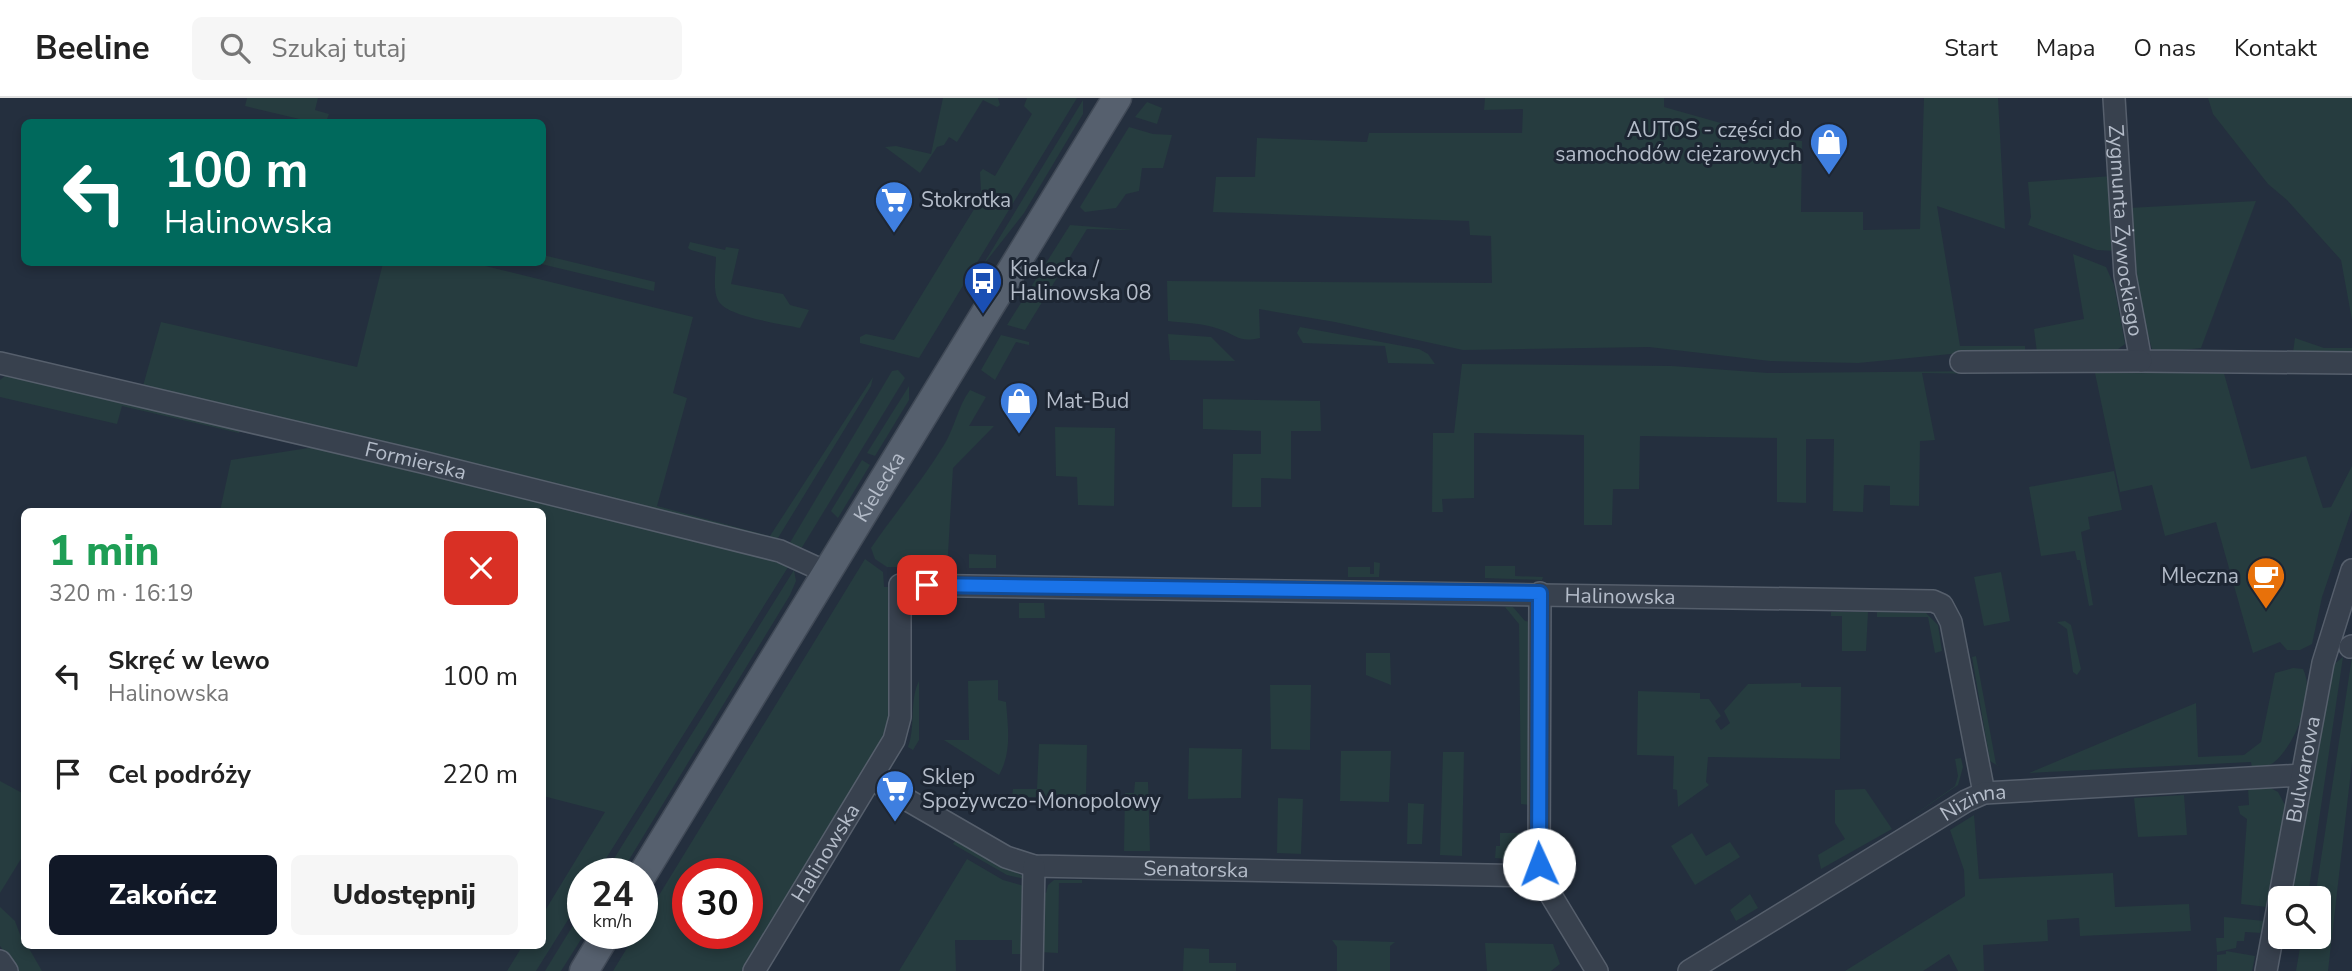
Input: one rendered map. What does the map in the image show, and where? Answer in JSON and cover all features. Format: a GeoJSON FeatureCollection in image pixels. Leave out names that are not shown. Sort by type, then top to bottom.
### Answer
{"type":"FeatureCollection","features":[{"type":"Feature","properties":{"kind":"main road","name":"Kielecka"},"geometry":{"type":"LineString","coordinates":[[652,858],[1117,98]]}},
{"type":"Feature","properties":{"kind":"main road"},"geometry":{"type":"LineString","coordinates":[[584,971],[597,949]]}},
{"type":"Feature","properties":{"kind":"street","name":"Zygmunta Żywockiego"},"geometry":{"type":"LineString","coordinates":[[2115,98],[2126,286],[2141,361]]}},
{"type":"Feature","properties":{"kind":"street","name":"Zygmunta Żywockiego"},"geometry":{"type":"LineString","coordinates":[[1961,362],[2352,363]]}},
{"type":"Feature","properties":{"kind":"street","name":"Formierska"},"geometry":{"type":"LineString","coordinates":[[0,363],[422,462],[767,548],[798,558],[826,572]]}},
{"type":"Feature","properties":{"kind":"street","name":"Bulwarowa"},"geometry":{"type":"LineString","coordinates":[[2266,971],[2323,663],[2352,570]]}},
{"type":"Feature","properties":{"kind":"street","name":"Halinowska"},"geometry":{"type":"LineString","coordinates":[[754,971],[873,780],[894,740],[900,718],[900,585],[1923,599],[1942,605],[1951,622],[1984,793]]}},
{"type":"Feature","properties":{"kind":"street"},"geometry":{"type":"LineString","coordinates":[[1540,593],[1538,850],[1542,876],[1597,971]]}},
{"type":"Feature","properties":{"kind":"street","name":"Nizinna"},"geometry":{"type":"LineString","coordinates":[[1689,971],[1966,801],[1984,793],[2302,775]]}},
{"type":"Feature","properties":{"kind":"street","name":"Senatorska"},"geometry":{"type":"LineString","coordinates":[[873,780],[1006,857],[1034,866],[1542,876]]}},
{"type":"Feature","properties":{"kind":"street"},"geometry":{"type":"LineString","coordinates":[[1032,971],[1034,866]]}},
{"type":"Feature","properties":{"kind":"street"},"geometry":{"type":"LineString","coordinates":[[0,961],[7,971]]}},
{"type":"Feature","properties":{"kind":"green space"},"geometry":{"type":"Polygon","coordinates":[[[247,98],[318,98],[315,110],[329,114],[327,119],[299,119],[245,106],[247,98]]]}},
{"type":"Feature","properties":{"kind":"green space"},"geometry":{"type":"Polygon","coordinates":[[[943,98],[998,98],[1000,105],[997,107],[983,100],[957,142],[949,137],[944,145],[937,147],[920,173],[885,147],[896,146],[931,154],[943,98]]]}},
{"type":"Feature","properties":{"kind":"green space"},"geometry":{"type":"Polygon","coordinates":[[[1027,98],[1077,98],[919,358],[860,343],[860,337],[866,334],[894,340],[976,206],[981,190],[980,172],[983,169],[995,176],[1032,114],[1024,106],[1027,98]]]}},
{"type":"Feature","properties":{"kind":"green space"},"geometry":{"type":"Polygon","coordinates":[[[1485,98],[1664,98],[1664,107],[1735,127],[1735,136],[1802,141],[1801,212],[1863,212],[1863,230],[1920,229],[1924,98],[1998,98],[2005,229],[1937,206],[1960,346],[2025,346],[2025,353],[1961,353],[1858,363],[1770,361],[1649,347],[1463,350],[1335,322],[1259,309],[1260,338],[1253,339],[1242,339],[1207,326],[1168,321],[1167,281],[1492,283],[1491,236],[1470,235],[1469,221],[1213,212],[1216,177],[1255,177],[1257,138],[1367,142],[1369,133],[1522,133],[1523,109],[1484,110],[1485,98]]]}},
{"type":"Feature","properties":{"kind":"green space"},"geometry":{"type":"Polygon","coordinates":[[[2208,98],[2352,98],[2352,320],[2341,260],[2287,200],[2268,184],[2213,114],[2208,98]]]}},
{"type":"Feature","properties":{"kind":"green space"},"geometry":{"type":"Polygon","coordinates":[[[1083,100],[1083,114],[1024,213],[981,268],[1083,100]]]}},
{"type":"Feature","properties":{"kind":"green space"},"geometry":{"type":"Polygon","coordinates":[[[1147,102],[1162,108],[1157,124],[1135,117],[1147,102]]]}},
{"type":"Feature","properties":{"kind":"green space"},"geometry":{"type":"Polygon","coordinates":[[[1129,127],[1153,134],[1172,135],[1163,168],[1142,168],[1139,191],[1126,194],[1116,208],[1085,212],[1080,207],[1129,127]]]}},
{"type":"Feature","properties":{"kind":"green space"},"geometry":{"type":"Polygon","coordinates":[[[2112,176],[2115,251],[2097,250],[2028,225],[2031,217],[2028,182],[2112,176]]]}},
{"type":"Feature","properties":{"kind":"green space"},"geometry":{"type":"Polygon","coordinates":[[[2256,201],[2201,348],[2166,352],[2152,349],[2134,284],[2129,208],[2256,201]]]}},
{"type":"Feature","properties":{"kind":"green space"},"geometry":{"type":"Polygon","coordinates":[[[1070,225],[1133,230],[1087,229],[1025,330],[1007,325],[1070,225]]]}},
{"type":"Feature","properties":{"kind":"green space"},"geometry":{"type":"Polygon","coordinates":[[[690,242],[725,250],[726,247],[739,249],[731,284],[783,294],[790,305],[809,310],[800,328],[744,316],[725,307],[719,302],[716,292],[716,257],[691,250],[688,248],[690,242]]]}},
{"type":"Feature","properties":{"kind":"green space"},"geometry":{"type":"Polygon","coordinates":[[[2073,254],[2106,267],[2114,285],[2125,344],[2114,352],[2037,353],[2034,329],[2084,319],[2073,254]]]}},
{"type":"Feature","properties":{"kind":"green space"},"geometry":{"type":"Polygon","coordinates":[[[546,256],[655,282],[654,291],[546,265],[546,256]]]}},
{"type":"Feature","properties":{"kind":"green space"},"geometry":{"type":"Polygon","coordinates":[[[382,266],[485,266],[693,317],[673,393],[687,398],[657,506],[770,536],[873,377],[871,386],[778,538],[773,540],[456,460],[143,386],[161,322],[357,367],[382,266]]]}},
{"type":"Feature","properties":{"kind":"green space"},"geometry":{"type":"Polygon","coordinates":[[[1300,327],[1419,349],[1428,354],[1435,364],[1388,363],[1385,346],[1303,343],[1297,333],[1300,327]]]}},
{"type":"Feature","properties":{"kind":"green space"},"geometry":{"type":"Polygon","coordinates":[[[1168,334],[1211,337],[1235,361],[1170,360],[1168,334]]]}},
{"type":"Feature","properties":{"kind":"green space"},"geometry":{"type":"Polygon","coordinates":[[[1001,335],[1029,342],[1029,345],[1016,342],[995,380],[981,370],[1001,335]]]}},
{"type":"Feature","properties":{"kind":"green space"},"geometry":{"type":"Polygon","coordinates":[[[2295,338],[2324,348],[2352,348],[2352,354],[2293,353],[2295,338]]]}},
{"type":"Feature","properties":{"kind":"green space"},"geometry":{"type":"Polygon","coordinates":[[[1462,364],[1672,366],[1768,373],[1986,371],[1986,374],[1922,373],[1935,440],[1920,441],[1919,506],[1890,505],[1890,486],[1864,485],[1863,512],[1833,511],[1834,439],[1806,439],[1806,503],[1777,502],[1777,438],[1640,436],[1639,489],[1613,489],[1612,525],[1584,525],[1584,435],[1474,433],[1474,498],[1442,499],[1443,512],[1432,512],[1433,433],[1454,433],[1462,364]]]}},
{"type":"Feature","properties":{"kind":"green space"},"geometry":{"type":"Polygon","coordinates":[[[2077,369],[2223,370],[2251,469],[2306,456],[2323,508],[2331,507],[2352,466],[2352,509],[2322,597],[2312,644],[2300,650],[2287,650],[2280,642],[2253,653],[2216,522],[2165,536],[2152,485],[2120,492],[2095,373],[2077,373],[2077,369]]]}},
{"type":"Feature","properties":{"kind":"green space"},"geometry":{"type":"Polygon","coordinates":[[[898,370],[905,378],[801,549],[788,546],[892,371],[898,370]]]}},
{"type":"Feature","properties":{"kind":"green space"},"geometry":{"type":"Polygon","coordinates":[[[5,376],[17,376],[241,427],[239,433],[122,406],[117,424],[0,397],[0,380],[5,376]]]}},
{"type":"Feature","properties":{"kind":"green space"},"geometry":{"type":"Polygon","coordinates":[[[909,386],[909,400],[875,456],[867,453],[909,386]]]}},
{"type":"Feature","properties":{"kind":"green space"},"geometry":{"type":"Polygon","coordinates":[[[970,390],[986,397],[969,426],[994,426],[953,468],[947,571],[926,571],[924,567],[887,567],[875,559],[871,548],[944,445],[970,390]]]}},
{"type":"Feature","properties":{"kind":"green space"},"geometry":{"type":"Polygon","coordinates":[[[1203,399],[1320,401],[1321,431],[1291,431],[1291,479],[1261,478],[1261,507],[1232,507],[1233,454],[1261,454],[1261,431],[1203,429],[1203,399]]]}},
{"type":"Feature","properties":{"kind":"green space"},"geometry":{"type":"Polygon","coordinates":[[[1055,427],[1115,428],[1114,506],[1078,505],[1077,477],[1056,476],[1055,427]]]}},
{"type":"Feature","properties":{"kind":"green space"},"geometry":{"type":"Polygon","coordinates":[[[321,446],[790,564],[606,858],[577,858],[605,812],[546,797],[546,508],[221,508],[231,460],[321,446]]]}},
{"type":"Feature","properties":{"kind":"green space"},"geometry":{"type":"Polygon","coordinates":[[[862,460],[870,465],[838,518],[831,511],[862,460]]]}},
{"type":"Feature","properties":{"kind":"green space"},"geometry":{"type":"Polygon","coordinates":[[[2114,471],[2122,510],[2088,517],[2090,529],[2081,532],[2093,605],[2089,606],[2080,560],[2077,560],[2075,551],[2041,556],[2029,487],[2114,471]]]}},
{"type":"Feature","properties":{"kind":"green space"},"geometry":{"type":"Polygon","coordinates":[[[969,554],[996,555],[996,568],[969,568],[969,554]]]}},
{"type":"Feature","properties":{"kind":"green space"},"geometry":{"type":"Polygon","coordinates":[[[865,559],[883,572],[884,587],[888,587],[891,602],[890,727],[763,939],[763,858],[682,858],[865,559]]]}},
{"type":"Feature","properties":{"kind":"green space"},"geometry":{"type":"Polygon","coordinates":[[[1374,562],[1380,563],[1379,577],[1348,577],[1348,567],[1370,567],[1370,574],[1374,574],[1374,562]]]}},
{"type":"Feature","properties":{"kind":"green space"},"geometry":{"type":"Polygon","coordinates":[[[1485,566],[1515,566],[1515,576],[1543,577],[1542,580],[1485,578],[1485,566]]]}},
{"type":"Feature","properties":{"kind":"green space"},"geometry":{"type":"Polygon","coordinates":[[[794,570],[796,581],[790,595],[630,858],[614,858],[794,570]]]}},
{"type":"Feature","properties":{"kind":"green space"},"geometry":{"type":"Polygon","coordinates":[[[2001,572],[2010,621],[1984,626],[1974,577],[2001,572]]]}},
{"type":"Feature","properties":{"kind":"green space"},"geometry":{"type":"Polygon","coordinates":[[[1019,603],[1044,603],[1045,618],[1019,618],[1019,603]]]}},
{"type":"Feature","properties":{"kind":"green space"},"geometry":{"type":"Polygon","coordinates":[[[1505,607],[1513,607],[1525,621],[1531,622],[1530,805],[1521,804],[1519,624],[1505,607]]]}},
{"type":"Feature","properties":{"kind":"green space"},"geometry":{"type":"Polygon","coordinates":[[[1831,612],[1868,612],[1866,651],[1842,651],[1842,616],[1831,616],[1831,612]]]}},
{"type":"Feature","properties":{"kind":"green space"},"geometry":{"type":"Polygon","coordinates":[[[1877,612],[1926,613],[1938,625],[1942,651],[1935,653],[1928,617],[1877,617],[1877,612]]]}},
{"type":"Feature","properties":{"kind":"green space"},"geometry":{"type":"Polygon","coordinates":[[[2065,621],[2071,625],[2081,669],[2077,675],[2073,672],[2067,629],[2057,622],[2065,621]]]}},
{"type":"Feature","properties":{"kind":"green space"},"geometry":{"type":"Polygon","coordinates":[[[1366,653],[1390,653],[1391,685],[1366,675],[1366,653]]]}},
{"type":"Feature","properties":{"kind":"green space"},"geometry":{"type":"Polygon","coordinates":[[[1976,656],[1996,764],[2000,767],[1990,761],[1972,657],[1976,656]]]}},
{"type":"Feature","properties":{"kind":"green space"},"geometry":{"type":"Polygon","coordinates":[[[2343,657],[2309,886],[2291,886],[2333,665],[2343,657]]]}},
{"type":"Feature","properties":{"kind":"green space"},"geometry":{"type":"Polygon","coordinates":[[[2352,657],[2352,762],[2331,945],[2331,886],[2317,886],[2352,657]]]}},
{"type":"Feature","properties":{"kind":"green space"},"geometry":{"type":"Polygon","coordinates":[[[2293,668],[2303,669],[2307,692],[2305,705],[2289,745],[2268,765],[2252,768],[2251,762],[2029,773],[2196,703],[2198,757],[2244,755],[2261,742],[2275,673],[2293,668]]]}},
{"type":"Feature","properties":{"kind":"green space"},"geometry":{"type":"Polygon","coordinates":[[[998,680],[998,700],[1006,702],[1008,730],[1006,758],[999,775],[944,740],[969,740],[968,681],[998,680]]]}},
{"type":"Feature","properties":{"kind":"green space"},"geometry":{"type":"Polygon","coordinates":[[[919,681],[919,740],[913,750],[908,747],[914,697],[919,681]]]}},
{"type":"Feature","properties":{"kind":"green space"},"geometry":{"type":"Polygon","coordinates":[[[1801,683],[1801,687],[1841,687],[1840,759],[1708,757],[1706,782],[1709,785],[1678,807],[1677,790],[1673,789],[1674,756],[1637,755],[1638,691],[1700,693],[1700,699],[1709,699],[1721,716],[1715,721],[1721,730],[1730,723],[1724,711],[1748,684],[1801,683]]]}},
{"type":"Feature","properties":{"kind":"green space"},"geometry":{"type":"Polygon","coordinates":[[[1270,685],[1311,685],[1310,750],[1271,749],[1270,685]]]}},
{"type":"Feature","properties":{"kind":"green space"},"geometry":{"type":"Polygon","coordinates":[[[1039,744],[1087,745],[1086,797],[1012,797],[1013,789],[1037,789],[1039,744]]]}},
{"type":"Feature","properties":{"kind":"green space"},"geometry":{"type":"Polygon","coordinates":[[[1189,748],[1242,749],[1241,798],[1188,799],[1189,748]]]}},
{"type":"Feature","properties":{"kind":"green space"},"geometry":{"type":"Polygon","coordinates":[[[1341,751],[1391,751],[1389,802],[1340,801],[1341,751]]]}},
{"type":"Feature","properties":{"kind":"green space"},"geometry":{"type":"Polygon","coordinates":[[[1443,752],[1464,752],[1462,856],[1440,855],[1443,752]]]}},
{"type":"Feature","properties":{"kind":"green space"},"geometry":{"type":"Polygon","coordinates":[[[1961,758],[1963,767],[1958,785],[1904,822],[1955,786],[1958,776],[1955,759],[1961,758]]]}},
{"type":"Feature","properties":{"kind":"green space"},"geometry":{"type":"Polygon","coordinates":[[[0,781],[21,792],[21,859],[0,893],[0,781]]]}},
{"type":"Feature","properties":{"kind":"green space"},"geometry":{"type":"Polygon","coordinates":[[[1135,782],[1148,782],[1150,851],[1124,851],[1125,793],[1134,793],[1135,782]]]}},
{"type":"Feature","properties":{"kind":"green space"},"geometry":{"type":"Polygon","coordinates":[[[2267,786],[2278,792],[2285,805],[2271,886],[2268,886],[2267,907],[2241,904],[2247,819],[2240,814],[2238,806],[2249,805],[2248,788],[2267,786]]]}},
{"type":"Feature","properties":{"kind":"green space"},"geometry":{"type":"Polygon","coordinates":[[[1865,789],[1892,829],[1821,869],[1818,855],[1845,839],[1835,823],[1835,790],[1865,789]]]}},
{"type":"Feature","properties":{"kind":"green space"},"geometry":{"type":"Polygon","coordinates":[[[2184,795],[2187,835],[2138,837],[2134,798],[2184,795]]]}},
{"type":"Feature","properties":{"kind":"green space"},"geometry":{"type":"Polygon","coordinates":[[[1278,798],[1303,799],[1301,854],[1277,853],[1278,798]]]}},
{"type":"Feature","properties":{"kind":"green space"},"geometry":{"type":"Polygon","coordinates":[[[1408,803],[1424,804],[1422,844],[1407,844],[1408,803]]]}},
{"type":"Feature","properties":{"kind":"green space"},"geometry":{"type":"Polygon","coordinates":[[[1974,815],[1979,879],[2113,873],[2115,907],[2189,904],[2191,931],[2080,936],[2079,918],[2047,920],[2048,941],[1983,945],[1984,971],[1958,971],[1949,954],[1923,971],[1845,971],[1965,896],[1964,870],[1950,830],[1974,815]]]}},
{"type":"Feature","properties":{"kind":"green space"},"geometry":{"type":"Polygon","coordinates":[[[1500,833],[1521,833],[1521,846],[1507,859],[1495,858],[1496,846],[1500,846],[1500,833]]]}},
{"type":"Feature","properties":{"kind":"green space"},"geometry":{"type":"Polygon","coordinates":[[[1692,833],[1706,856],[1730,842],[1740,857],[1695,885],[1671,846],[1692,833]]]}},
{"type":"Feature","properties":{"kind":"green space"},"geometry":{"type":"Polygon","coordinates":[[[957,838],[1025,879],[1007,875],[953,844],[957,838]]]}},
{"type":"Feature","properties":{"kind":"green space"},"geometry":{"type":"Polygon","coordinates":[[[967,859],[1003,880],[1028,887],[1021,954],[1012,954],[1012,940],[955,940],[956,971],[899,971],[967,859]]]}},
{"type":"Feature","properties":{"kind":"green space"},"geometry":{"type":"Polygon","coordinates":[[[672,874],[672,949],[757,949],[744,971],[613,971],[626,949],[658,949],[658,897],[672,874]]]}},
{"type":"Feature","properties":{"kind":"green space"},"geometry":{"type":"Polygon","coordinates":[[[567,875],[567,922],[536,971],[507,971],[521,949],[546,949],[546,909],[567,875]]]}},
{"type":"Feature","properties":{"kind":"green space"},"geometry":{"type":"Polygon","coordinates":[[[1054,880],[1082,880],[1082,883],[1059,883],[1058,953],[1040,952],[1041,893],[1046,893],[1048,885],[1054,880]]]}},
{"type":"Feature","properties":{"kind":"green space"},"geometry":{"type":"Polygon","coordinates":[[[1750,894],[1758,908],[1736,921],[1730,910],[1750,894]]]}},
{"type":"Feature","properties":{"kind":"green space"},"geometry":{"type":"Polygon","coordinates":[[[0,907],[15,921],[21,937],[21,949],[29,949],[42,971],[19,971],[0,946],[0,907]]]}},
{"type":"Feature","properties":{"kind":"green space"},"geometry":{"type":"Polygon","coordinates":[[[2224,917],[2264,921],[2262,933],[2245,932],[2244,941],[2237,941],[2236,948],[2217,952],[2216,938],[2224,938],[2224,917]]]}},
{"type":"Feature","properties":{"kind":"green space"},"geometry":{"type":"Polygon","coordinates":[[[567,935],[567,949],[575,949],[561,971],[545,971],[567,935]]]}},
{"type":"Feature","properties":{"kind":"green space"},"geometry":{"type":"Polygon","coordinates":[[[1332,940],[1395,942],[1390,946],[1390,971],[1337,971],[1337,947],[1332,940]]]}},
{"type":"Feature","properties":{"kind":"green space"},"geometry":{"type":"Polygon","coordinates":[[[1485,943],[1553,944],[1560,964],[1551,971],[1487,971],[1485,943]]]}},
{"type":"Feature","properties":{"kind":"green space"},"geometry":{"type":"Polygon","coordinates":[[[1184,948],[1209,949],[1209,963],[1236,963],[1236,971],[1183,971],[1184,948]]]}},
{"type":"Feature","properties":{"kind":"green space"},"geometry":{"type":"Polygon","coordinates":[[[2300,949],[2331,949],[2328,971],[2296,971],[2300,949]]]}},
{"type":"Feature","properties":{"kind":"green space"},"geometry":{"type":"Polygon","coordinates":[[[2226,951],[2255,956],[2252,971],[2217,971],[2217,955],[2226,954],[2226,951]]]}},
{"type":"Feature","properties":{"kind":"place","name":"AUTOS - części do samochodów ciężarowych"},"geometry":{"type":"Point","coordinates":[1829,176]}},
{"type":"Feature","properties":{"kind":"place","name":"Stokrotka"},"geometry":{"type":"Point","coordinates":[894,234]}},
{"type":"Feature","properties":{"kind":"place","name":"Kielecka / Halinowska 08"},"geometry":{"type":"Point","coordinates":[983,315]}},
{"type":"Feature","properties":{"kind":"place","name":"Mat-Bud"},"geometry":{"type":"Point","coordinates":[1019,435]}},
{"type":"Feature","properties":{"kind":"place","name":"Mleczna"},"geometry":{"type":"Point","coordinates":[2266,610]}},
{"type":"Feature","properties":{"kind":"place","name":"Sklep Spożywczo-Monopolowy"},"geometry":{"type":"Point","coordinates":[895,823]}},
{"type":"Feature","properties":{"kind":"route"},"geometry":{"type":"LineString","coordinates":[[927,585],[1540,593],[1539,864]]}}]}
